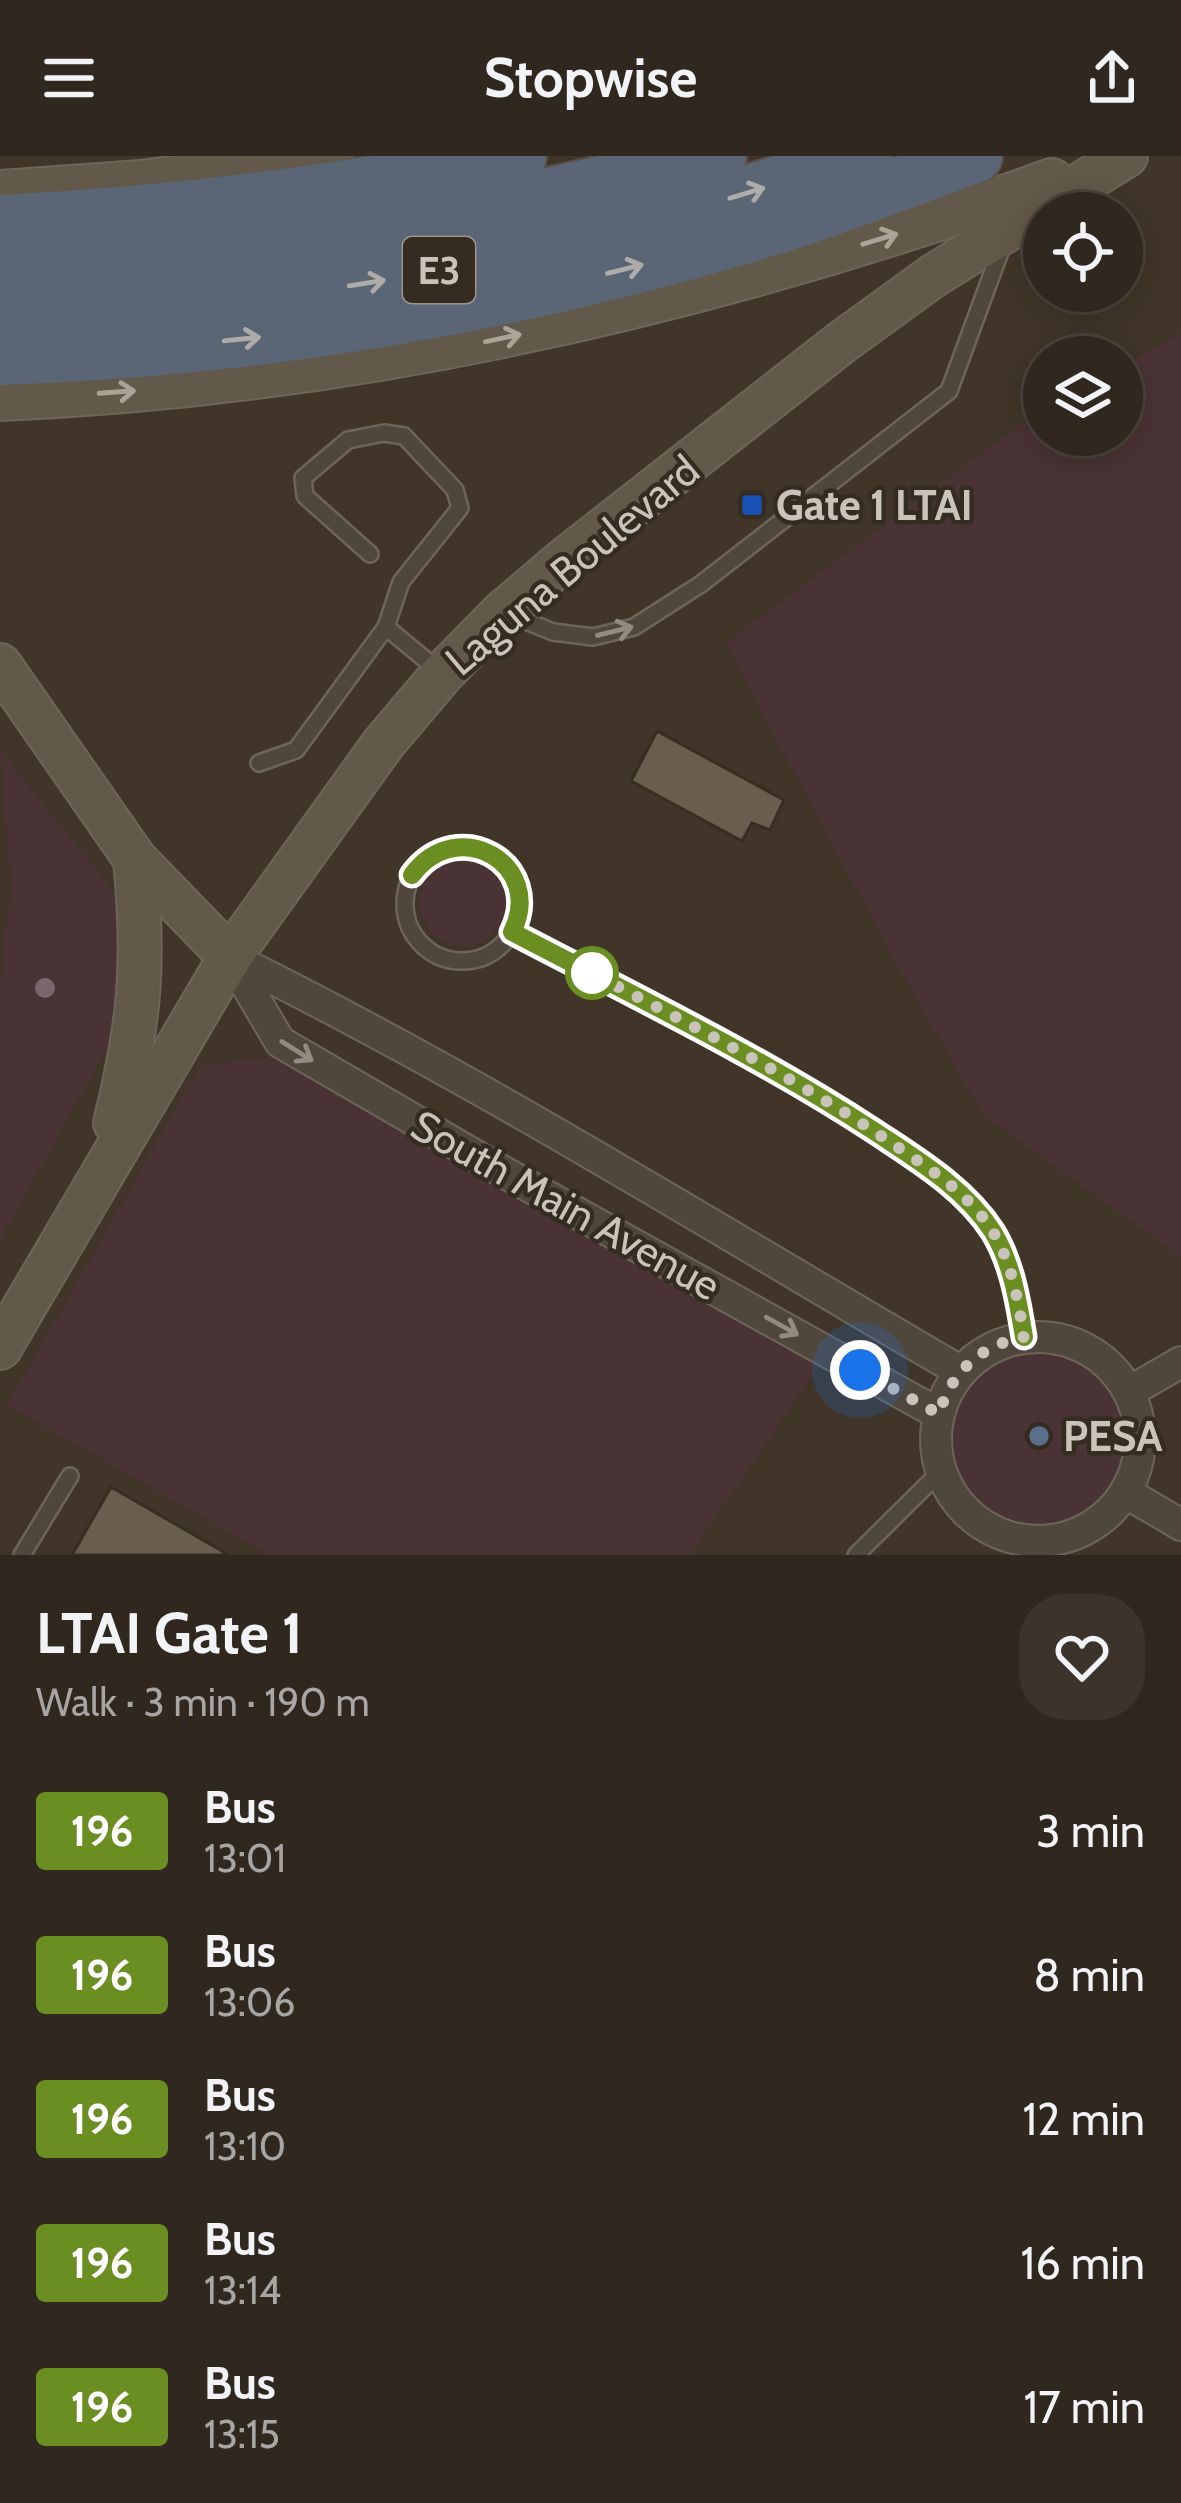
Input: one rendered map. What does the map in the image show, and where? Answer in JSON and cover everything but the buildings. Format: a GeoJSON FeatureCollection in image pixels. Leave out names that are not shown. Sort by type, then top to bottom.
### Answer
{"type":"FeatureCollection","features":[{"type":"Feature","properties":{"kind":"highway"},"geometry":{"type":"LineString","coordinates":[[0,222],[250,203],[519,156]]}},
{"type":"Feature","properties":{"kind":"highway","name":"E3"},"geometry":{"type":"LineString","coordinates":[[0,274],[354,240],[718,156]]}},
{"type":"Feature","properties":{"kind":"highway","name":"E3"},"geometry":{"type":"LineString","coordinates":[[0,315],[184,307],[457,267],[701,207],[865,156]]}},
{"type":"Feature","properties":{"kind":"highway"},"geometry":{"type":"LineString","coordinates":[[0,358],[273,335],[426,313],[548,288],[748,236],[975,156]]}},
{"type":"Feature","properties":{"kind":"main road"},"geometry":{"type":"LineString","coordinates":[[0,192],[63,189],[332,156]]}},
{"type":"Feature","properties":{"kind":"main road","name":"Laguna Boulevard"},"geometry":{"type":"LineString","coordinates":[[0,1348],[230,957],[383,744],[442,674],[503,612],[842,342],[1009,227],[1123,156]]}},
{"type":"Feature","properties":{"kind":"main road","name":"Laguna Boulevard"},"geometry":{"type":"LineString","coordinates":[[0,399],[242,381],[400,358],[532,332],[862,244],[1123,156]]}},
{"type":"Feature","properties":{"kind":"main road"},"geometry":{"type":"LineString","coordinates":[[0,180],[63,189]]}},
{"type":"Feature","properties":{"kind":"main road"},"geometry":{"type":"LineString","coordinates":[[0,665],[135,859],[230,957]]}},
{"type":"Feature","properties":{"kind":"main road"},"geometry":{"type":"LineString","coordinates":[[105,1165],[141,998],[135,859]]}},
{"type":"Feature","properties":{"kind":"street","name":"South Main Avenue"},"geometry":{"type":"LineString","coordinates":[[230,957],[302,992],[534,1123],[960,1371]]}},
{"type":"Feature","properties":{"kind":"street","name":"South Main Avenue"},"geometry":{"type":"LineString","coordinates":[[230,957],[280,1042],[939,1414]]}},
{"type":"Feature","properties":{"kind":"street"},"geometry":{"type":"LineString","coordinates":[[1049,1336],[1085,1348],[1115,1371],[1129,1392],[1140,1437],[1135,1471],[1107,1514],[1083,1531],[1055,1540],[1027,1541],[974,1519],[954,1497],[937,1452],[939,1414],[960,1371],[989,1348],[1024,1337],[1049,1336]]}},
{"type":"Feature","properties":{"kind":"street"},"geometry":{"type":"LineString","coordinates":[[1129,1392],[1181,1363]]}},
{"type":"Feature","properties":{"kind":"street"},"geometry":{"type":"LineString","coordinates":[[1125,1492],[1181,1525]]}},
{"type":"Feature","properties":{"kind":"lane"},"geometry":{"type":"LineString","coordinates":[[503,612],[553,632],[593,637],[634,627],[701,584],[949,392],[1009,227]]}},
{"type":"Feature","properties":{"kind":"lane"},"geometry":{"type":"LineString","coordinates":[[259,763],[296,750],[386,627],[401,582],[460,508],[454,490],[404,436],[349,440],[303,478],[304,496],[370,554]]}},
{"type":"Feature","properties":{"kind":"lane"},"geometry":{"type":"LineString","coordinates":[[386,627],[442,674]]}},
{"type":"Feature","properties":{"kind":"lane"},"geometry":{"type":"LineString","coordinates":[[452,847],[472,847],[490,854],[506,866],[516,884],[519,913],[512,932],[492,953],[473,960],[434,954],[413,933],[406,914],[412,875],[425,860],[452,847]]}},
{"type":"Feature","properties":{"kind":"lane"},"geometry":{"type":"LineString","coordinates":[[512,932],[772,1068],[950,1185],[973,1206],[1000,1244],[1016,1291],[1024,1337]]}},
{"type":"Feature","properties":{"kind":"lane"},"geometry":{"type":"LineString","coordinates":[[856,1555],[941,1471]]}},
{"type":"Feature","properties":{"kind":"lane"},"geometry":{"type":"LineString","coordinates":[[22,1555],[70,1476]]}},
{"type":"Feature","properties":{"kind":"shaded area"},"geometry":{"type":"Polygon","coordinates":[[[1181,333],[1181,1257],[982,1114],[725,643],[1023,423],[1023,456],[1143,456],[1143,354],[1181,333]]]}},
{"type":"Feature","properties":{"kind":"shaded area"},"geometry":{"type":"Polygon","coordinates":[[[0,750],[112,889],[126,928],[116,1032],[0,1240],[0,984],[11,887],[0,750]]]}},
{"type":"Feature","properties":{"kind":"shaded area"},"geometry":{"type":"Polygon","coordinates":[[[463,860],[479,863],[493,873],[503,887],[503,919],[493,933],[479,943],[463,946],[447,943],[433,933],[423,919],[420,903],[423,887],[433,873],[447,863],[463,860]]]}},
{"type":"Feature","properties":{"kind":"shaded area"},"geometry":{"type":"Polygon","coordinates":[[[272,1056],[820,1364],[690,1555],[269,1555],[7,1405],[200,1066],[272,1056]]]}},
{"type":"Feature","properties":{"kind":"shaded area"},"geometry":{"type":"Polygon","coordinates":[[[1039,1353],[1072,1359],[1100,1378],[1119,1406],[1125,1439],[1119,1472],[1100,1500],[1072,1519],[1039,1525],[1006,1519],[978,1500],[959,1472],[953,1439],[959,1406],[978,1378],[1006,1359],[1039,1353]]]}},
{"type":"Feature","properties":{"kind":"bus line","name":"196"},"geometry":{"type":"LineString","coordinates":[[412,875],[425,860],[452,847],[472,847],[490,854],[506,866],[516,884],[519,913],[512,932],[772,1068],[917,1160],[973,1206],[992,1230],[1016,1291],[1024,1337]]}},
{"type":"Feature","properties":{"kind":"place","name":"Gate 1 LTAI"},"geometry":{"type":"Point","coordinates":[752,505]}},
{"type":"Feature","properties":{"kind":"place","name":"PESA"},"geometry":{"type":"Point","coordinates":[1039,1436]}},
{"type":"Feature","properties":{"kind":"route"},"geometry":{"type":"LineString","coordinates":[[592,973],[586,970],[838,1108],[950,1185],[992,1230],[1011,1275],[1024,1337],[989,1348],[969,1362],[953,1381],[939,1414],[860,1370]]}}]}
